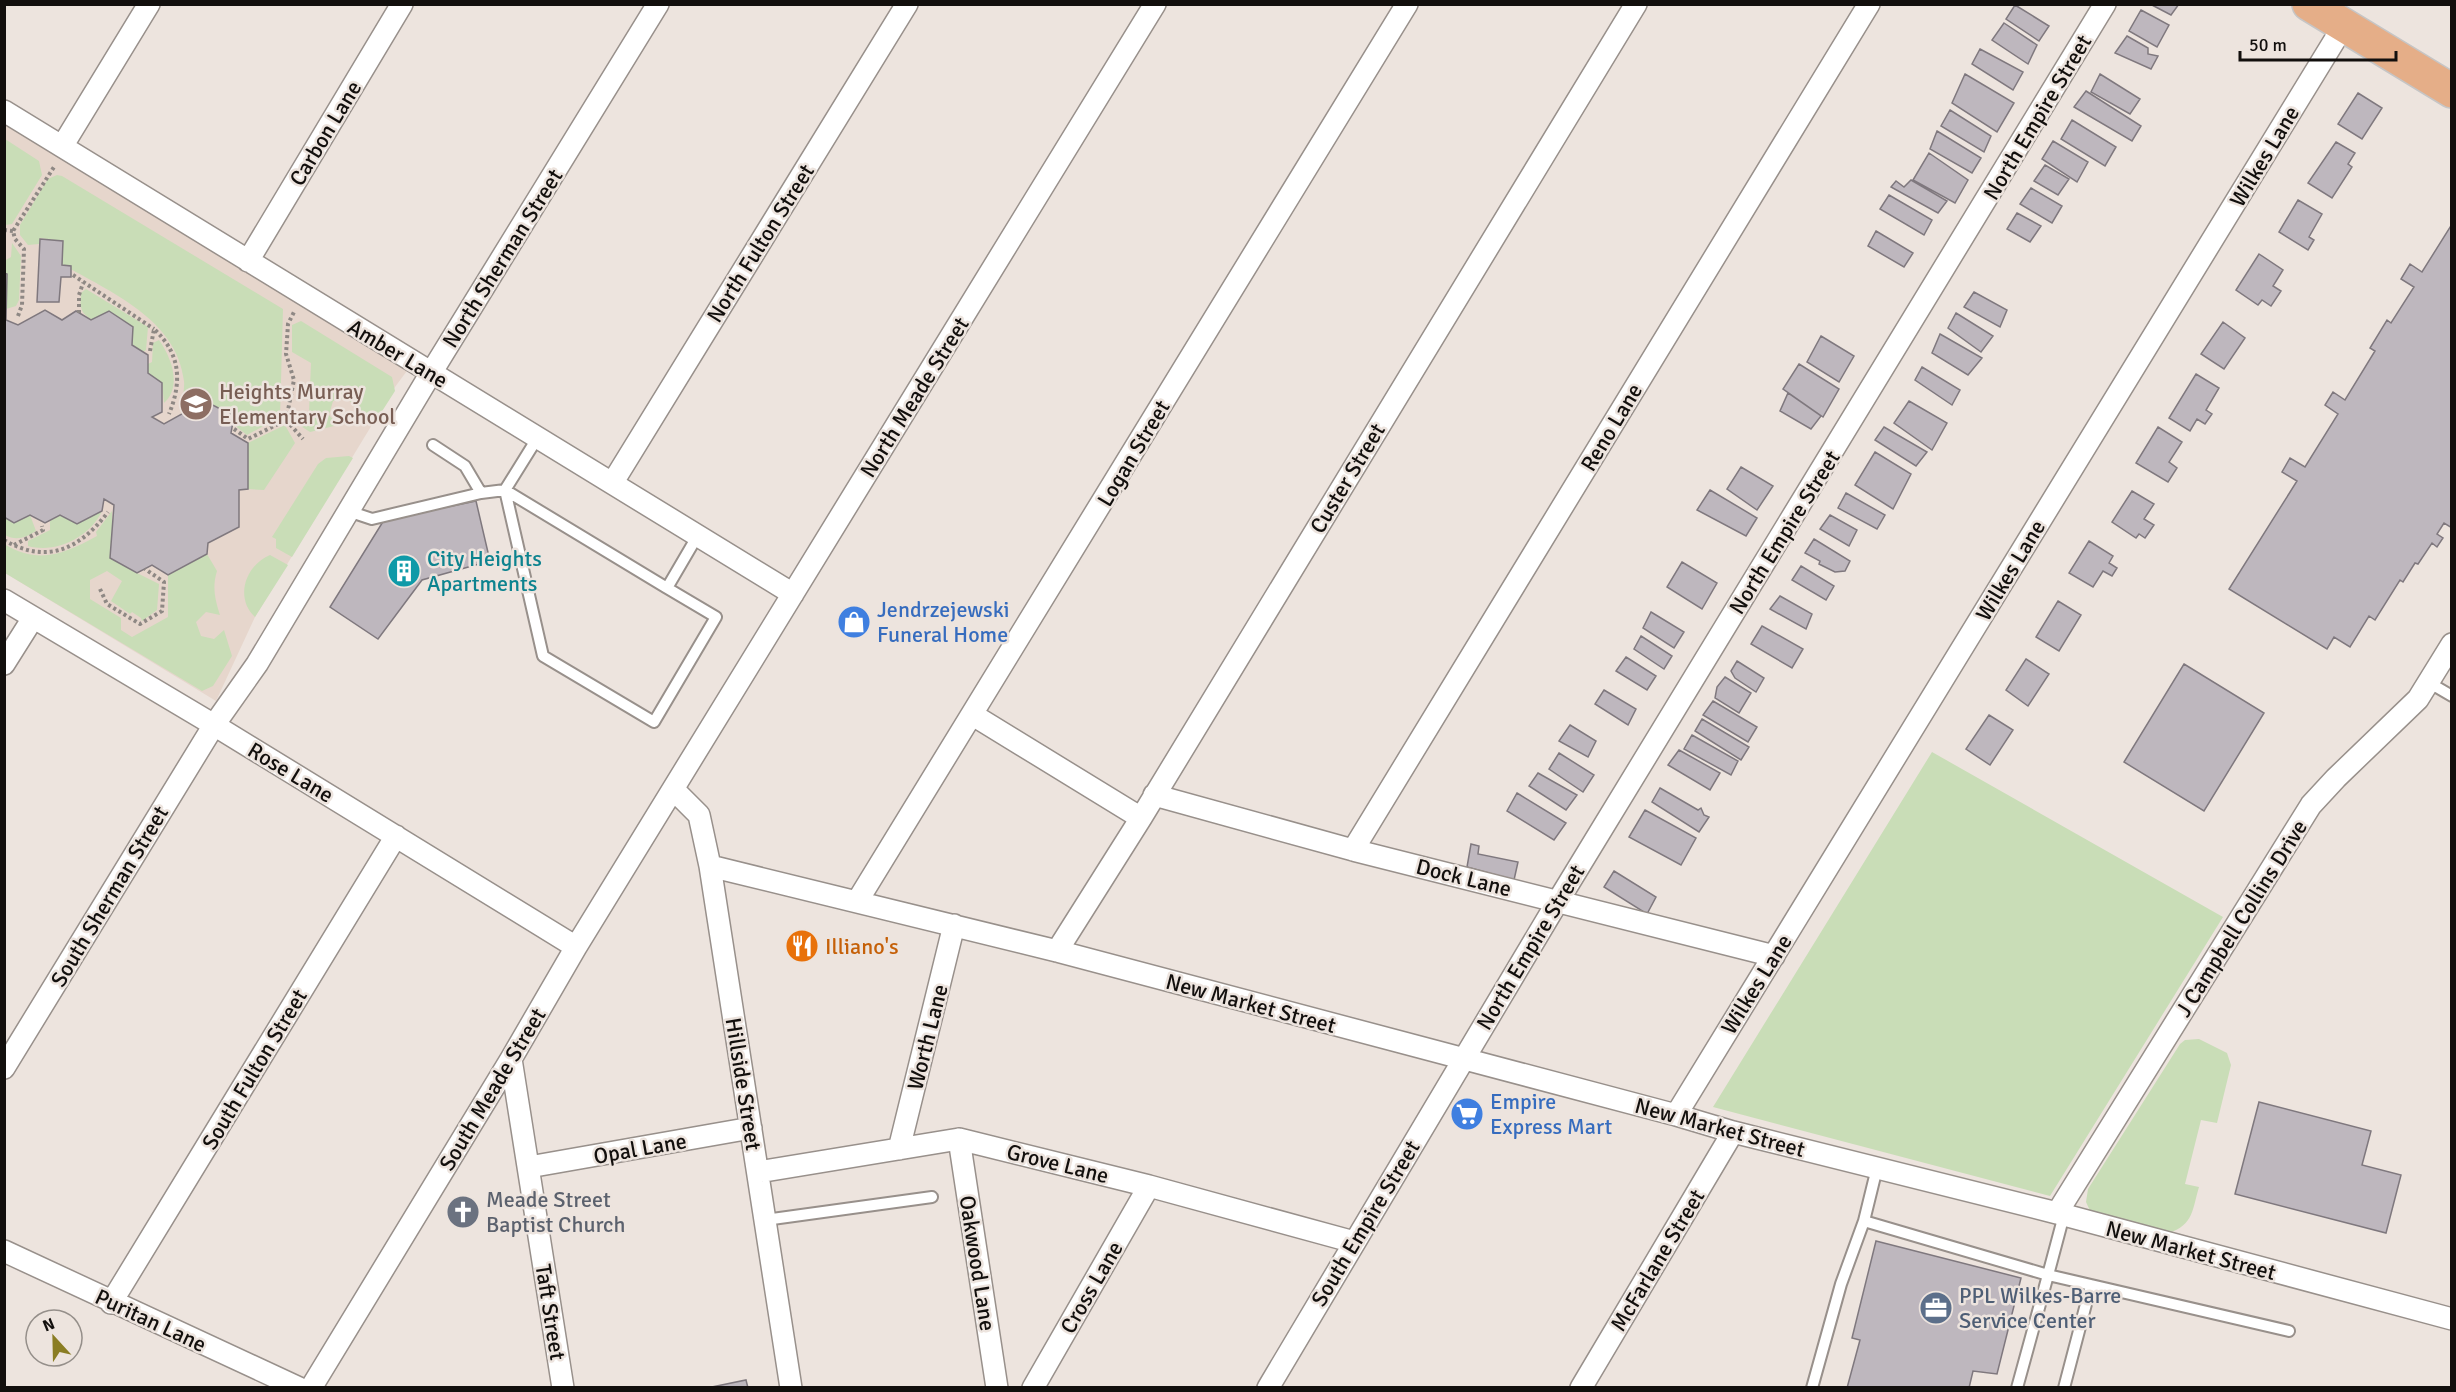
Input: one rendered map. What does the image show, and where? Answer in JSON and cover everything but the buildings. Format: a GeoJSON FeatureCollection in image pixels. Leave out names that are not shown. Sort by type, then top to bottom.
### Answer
{"type":"FeatureCollection","features":[{"type":"Feature","properties":{"kind":"main road"},"geometry":{"type":"LineString","coordinates":[[2309,4],[2451,91]]}},
{"type":"Feature","properties":{"kind":"street"},"geometry":{"type":"LineString","coordinates":[[63,145],[149,4]]}},
{"type":"Feature","properties":{"kind":"street","name":"Carbon Lane"},"geometry":{"type":"LineString","coordinates":[[248,261],[402,4]]}},
{"type":"Feature","properties":{"kind":"street","name":"North Sherman Street"},"geometry":{"type":"LineString","coordinates":[[214,725],[257,664],[431,373],[658,4]]}},
{"type":"Feature","properties":{"kind":"street","name":"North Fulton Street"},"geometry":{"type":"LineString","coordinates":[[613,482],[908,4]]}},
{"type":"Feature","properties":{"kind":"street","name":"North Meade Street"},"geometry":{"type":"LineString","coordinates":[[674,790],[1155,4]]}},
{"type":"Feature","properties":{"kind":"street","name":"Logan Street"},"geometry":{"type":"LineString","coordinates":[[858,900],[1407,4]]}},
{"type":"Feature","properties":{"kind":"street","name":"Custer Street"},"geometry":{"type":"LineString","coordinates":[[1057,951],[1141,818],[1636,4]]}},
{"type":"Feature","properties":{"kind":"street","name":"Reno Lane"},"geometry":{"type":"LineString","coordinates":[[1353,850],[1869,4]]}},
{"type":"Feature","properties":{"kind":"street","name":"North Empire Street"},"geometry":{"type":"LineString","coordinates":[[1462,1059],[2105,4]]}},
{"type":"Feature","properties":{"kind":"street","name":"Wilkes Lane"},"geometry":{"type":"LineString","coordinates":[[1676,1115],[2344,25]]}},
{"type":"Feature","properties":{"kind":"street","name":"Amber Lane"},"geometry":{"type":"LineString","coordinates":[[4,111],[63,145],[248,261],[793,594]]}},
{"type":"Feature","properties":{"kind":"street","name":"Rose Lane"},"geometry":{"type":"LineString","coordinates":[[4,600],[214,725],[576,947]]}},
{"type":"Feature","properties":{"kind":"street"},"geometry":{"type":"LineString","coordinates":[[4,664],[33,618]]}},
{"type":"Feature","properties":{"kind":"street","name":"J Campbell Collins Drive"},"geometry":{"type":"LineString","coordinates":[[2061,1214],[2311,805],[2336,777],[2418,699],[2451,644]]}},
{"type":"Feature","properties":{"kind":"street"},"geometry":{"type":"LineString","coordinates":[[973,714],[1141,818]]}},
{"type":"Feature","properties":{"kind":"street","name":"South Sherman Street"},"geometry":{"type":"LineString","coordinates":[[4,1068],[214,725]]}},
{"type":"Feature","properties":{"kind":"street","name":"Hillside Street"},"geometry":{"type":"LineString","coordinates":[[674,790],[699,815],[710,866],[791,1388]]}},
{"type":"Feature","properties":{"kind":"street","name":"South Meade Street"},"geometry":{"type":"LineString","coordinates":[[311,1388],[511,1059],[576,947],[674,790]]}},
{"type":"Feature","properties":{"kind":"street","name":"Dock Lane"},"geometry":{"type":"LineString","coordinates":[[1154,795],[1353,850],[1774,956]]}},
{"type":"Feature","properties":{"kind":"street","name":"South Fulton Street"},"geometry":{"type":"LineString","coordinates":[[111,1303],[396,836]]}},
{"type":"Feature","properties":{"kind":"street","name":"New Market Street"},"geometry":{"type":"LineString","coordinates":[[710,866],[858,900],[1057,951],[1733,1132],[2061,1214],[2451,1319]]}},
{"type":"Feature","properties":{"kind":"street","name":"Worth Lane"},"geometry":{"type":"LineString","coordinates":[[899,1149],[954,925]]}},
{"type":"Feature","properties":{"kind":"street","name":"Taft Street"},"geometry":{"type":"LineString","coordinates":[[511,1059],[560,1385]]}},
{"type":"Feature","properties":{"kind":"street","name":"South Empire Street"},"geometry":{"type":"LineString","coordinates":[[1268,1388],[1462,1059]]}},
{"type":"Feature","properties":{"kind":"street","name":"Opal Lane"},"geometry":{"type":"LineString","coordinates":[[529,1167],[751,1128]]}},
{"type":"Feature","properties":{"kind":"street","name":"McFarlane Street"},"geometry":{"type":"LineString","coordinates":[[1581,1388],[1733,1132]]}},
{"type":"Feature","properties":{"kind":"street","name":"Grove Lane"},"geometry":{"type":"LineString","coordinates":[[758,1172],[959,1139],[1149,1186],[1354,1242]]}},
{"type":"Feature","properties":{"kind":"street","name":"Oakwood Lane"},"geometry":{"type":"LineString","coordinates":[[959,1139],[997,1388]]}},
{"type":"Feature","properties":{"kind":"street","name":"Cross Lane"},"geometry":{"type":"LineString","coordinates":[[1033,1388],[1149,1186]]}},
{"type":"Feature","properties":{"kind":"street","name":"Puritan Lane"},"geometry":{"type":"LineString","coordinates":[[4,1251],[111,1303],[299,1388]]}},
{"type":"Feature","properties":{"kind":"lane"},"geometry":{"type":"LineString","coordinates":[[348,512],[372,519],[481,493],[505,490],[716,617],[654,722],[543,656],[505,490],[538,437]]}},
{"type":"Feature","properties":{"kind":"lane"},"geometry":{"type":"LineString","coordinates":[[433,445],[465,466],[481,493]]}},
{"type":"Feature","properties":{"kind":"lane"},"geometry":{"type":"LineString","coordinates":[[667,588],[698,535]]}},
{"type":"Feature","properties":{"kind":"lane"},"geometry":{"type":"LineString","coordinates":[[2428,682],[2451,696]]}},
{"type":"Feature","properties":{"kind":"lane"},"geometry":{"type":"LineString","coordinates":[[1812,1388],[1841,1284],[1864,1221],[1877,1168]]}},
{"type":"Feature","properties":{"kind":"lane"},"geometry":{"type":"LineString","coordinates":[[765,1220],[932,1197]]}},
{"type":"Feature","properties":{"kind":"lane"},"geometry":{"type":"LineString","coordinates":[[2017,1388],[2048,1275],[2061,1214]]}},
{"type":"Feature","properties":{"kind":"lane"},"geometry":{"type":"LineString","coordinates":[[1864,1221],[2048,1275],[2289,1331]]}},
{"type":"Feature","properties":{"kind":"lane"},"geometry":{"type":"LineString","coordinates":[[2064,1388],[2091,1285]]}},
{"type":"Feature","properties":{"kind":"path"},"geometry":{"type":"LineString","coordinates":[[12,231],[54,167]]}},
{"type":"Feature","properties":{"kind":"path"},"geometry":{"type":"LineString","coordinates":[[4,230],[12,231]]}},
{"type":"Feature","properties":{"kind":"path"},"geometry":{"type":"LineString","coordinates":[[12,231],[15,239],[24,249],[22,305],[18,316]]}},
{"type":"Feature","properties":{"kind":"path"},"geometry":{"type":"LineString","coordinates":[[73,275],[154,329],[165,339],[177,366],[177,393],[169,414]]}},
{"type":"Feature","properties":{"kind":"path"},"geometry":{"type":"LineString","coordinates":[[79,313],[79,295],[83,283]]}},
{"type":"Feature","properties":{"kind":"path"},"geometry":{"type":"LineString","coordinates":[[286,420],[294,380],[286,354],[288,324],[295,312]]}},
{"type":"Feature","properties":{"kind":"path"},"geometry":{"type":"LineString","coordinates":[[150,351],[154,329]]}},
{"type":"Feature","properties":{"kind":"path"},"geometry":{"type":"LineString","coordinates":[[234,429],[248,439],[286,420]]}},
{"type":"Feature","properties":{"kind":"path"},"geometry":{"type":"LineString","coordinates":[[286,420],[303,439]]}},
{"type":"Feature","properties":{"kind":"path"},"geometry":{"type":"LineString","coordinates":[[4,540],[33,552],[57,550],[70,546],[89,535],[108,512]]}},
{"type":"Feature","properties":{"kind":"path"},"geometry":{"type":"LineString","coordinates":[[14,545],[43,530],[42,526]]}},
{"type":"Feature","properties":{"kind":"path"},"geometry":{"type":"LineString","coordinates":[[100,589],[107,604],[140,624],[162,611],[164,582],[145,568]]}},
{"type":"Feature","properties":{"kind":"shaded area","name":"Heights Murray Elementary School"},"geometry":{"type":"Polygon","coordinates":[[[4,115],[412,364],[395,387],[255,617],[216,701],[5,573],[4,115]]]}},
{"type":"Feature","properties":{"kind":"green space"},"geometry":{"type":"Polygon","coordinates":[[[5,139],[39,161],[42,175],[12,224],[5,225],[5,139]]]}},
{"type":"Feature","properties":{"kind":"green space"},"geometry":{"type":"Polygon","coordinates":[[[57,175],[283,309],[280,417],[247,435],[234,425],[234,416],[206,401],[182,413],[184,381],[179,359],[169,340],[155,324],[120,297],[62,264],[63,241],[40,238],[39,244],[28,245],[20,235],[20,225],[48,179],[57,175]]]}},
{"type":"Feature","properties":{"kind":"green space"},"geometry":{"type":"Polygon","coordinates":[[[12,243],[21,256],[19,300],[16,306],[6,309],[7,274],[4,261],[11,257],[12,243]]]}},
{"type":"Feature","properties":{"kind":"green space"},"geometry":{"type":"Polygon","coordinates":[[[86,289],[148,327],[146,350],[143,352],[132,345],[133,327],[95,321],[84,313],[81,293],[86,289]]]}},
{"type":"Feature","properties":{"kind":"green space"},"geometry":{"type":"Polygon","coordinates":[[[301,321],[392,377],[395,391],[379,416],[352,422],[357,409],[347,398],[333,401],[329,415],[338,425],[310,432],[293,421],[309,412],[311,363],[292,352],[292,325],[301,321]]]}},
{"type":"Feature","properties":{"kind":"green space"},"geometry":{"type":"Polygon","coordinates":[[[159,340],[168,355],[174,381],[173,389],[164,403],[162,383],[148,373],[148,364],[152,362],[153,343],[159,340]]]}},
{"type":"Feature","properties":{"kind":"green space"},"geometry":{"type":"Polygon","coordinates":[[[285,425],[295,443],[264,490],[248,489],[248,443],[285,425]]]}},
{"type":"Feature","properties":{"kind":"green space"},"geometry":{"type":"Polygon","coordinates":[[[349,456],[353,458],[292,557],[276,548],[276,539],[272,537],[318,464],[326,458],[349,456]]]}},
{"type":"Feature","properties":{"kind":"green space"},"geometry":{"type":"Polygon","coordinates":[[[102,511],[89,529],[71,541],[50,548],[28,546],[28,541],[50,530],[50,521],[60,515],[77,524],[102,511]]]}},
{"type":"Feature","properties":{"kind":"green space"},"geometry":{"type":"Polygon","coordinates":[[[112,511],[112,547],[137,573],[159,584],[157,610],[142,621],[132,612],[130,614],[111,601],[122,581],[107,571],[90,580],[90,599],[121,618],[121,630],[132,637],[168,617],[168,575],[207,554],[217,571],[215,593],[220,615],[206,612],[196,622],[201,636],[214,639],[224,630],[232,656],[213,686],[202,691],[5,573],[4,544],[29,554],[51,555],[62,552],[97,536],[96,532],[112,511]]]}},
{"type":"Feature","properties":{"kind":"green space"},"geometry":{"type":"Polygon","coordinates":[[[30,515],[36,531],[20,538],[5,535],[4,517],[14,523],[30,515]]]}},
{"type":"Feature","properties":{"kind":"green space"},"geometry":{"type":"Polygon","coordinates":[[[270,555],[288,565],[255,617],[245,600],[246,582],[255,566],[270,555]]]}},
{"type":"Feature","properties":{"kind":"green space"},"geometry":{"type":"Polygon","coordinates":[[[1932,752],[2223,917],[2050,1196],[1713,1107],[1932,752]]]}},
{"type":"Feature","properties":{"kind":"green space"},"geometry":{"type":"Polygon","coordinates":[[[2199,1039],[2227,1053],[2231,1065],[2217,1123],[2201,1120],[2185,1184],[2199,1187],[2188,1221],[2169,1233],[2091,1213],[2086,1202],[2088,1189],[2180,1044],[2185,1040],[2199,1039]]]}},
{"type":"Feature","properties":{"kind":"place","name":"Heights Murray Elementary School"},"geometry":{"type":"Point","coordinates":[196,404]}},
{"type":"Feature","properties":{"kind":"place","name":"City Heights Apartments"},"geometry":{"type":"Point","coordinates":[404,571]}},
{"type":"Feature","properties":{"kind":"place","name":"Jendrzejewski Funeral Home"},"geometry":{"type":"Point","coordinates":[854,622]}},
{"type":"Feature","properties":{"kind":"place","name":"Illiano's"},"geometry":{"type":"Point","coordinates":[802,946]}},
{"type":"Feature","properties":{"kind":"place","name":"Empire Express Mart"},"geometry":{"type":"Point","coordinates":[1467,1114]}},
{"type":"Feature","properties":{"kind":"place","name":"Meade Street Baptist Church"},"geometry":{"type":"Point","coordinates":[463,1212]}},
{"type":"Feature","properties":{"kind":"place","name":"PPL Wilkes-Barre Service Center"},"geometry":{"type":"Point","coordinates":[1936,1308]}}]}
